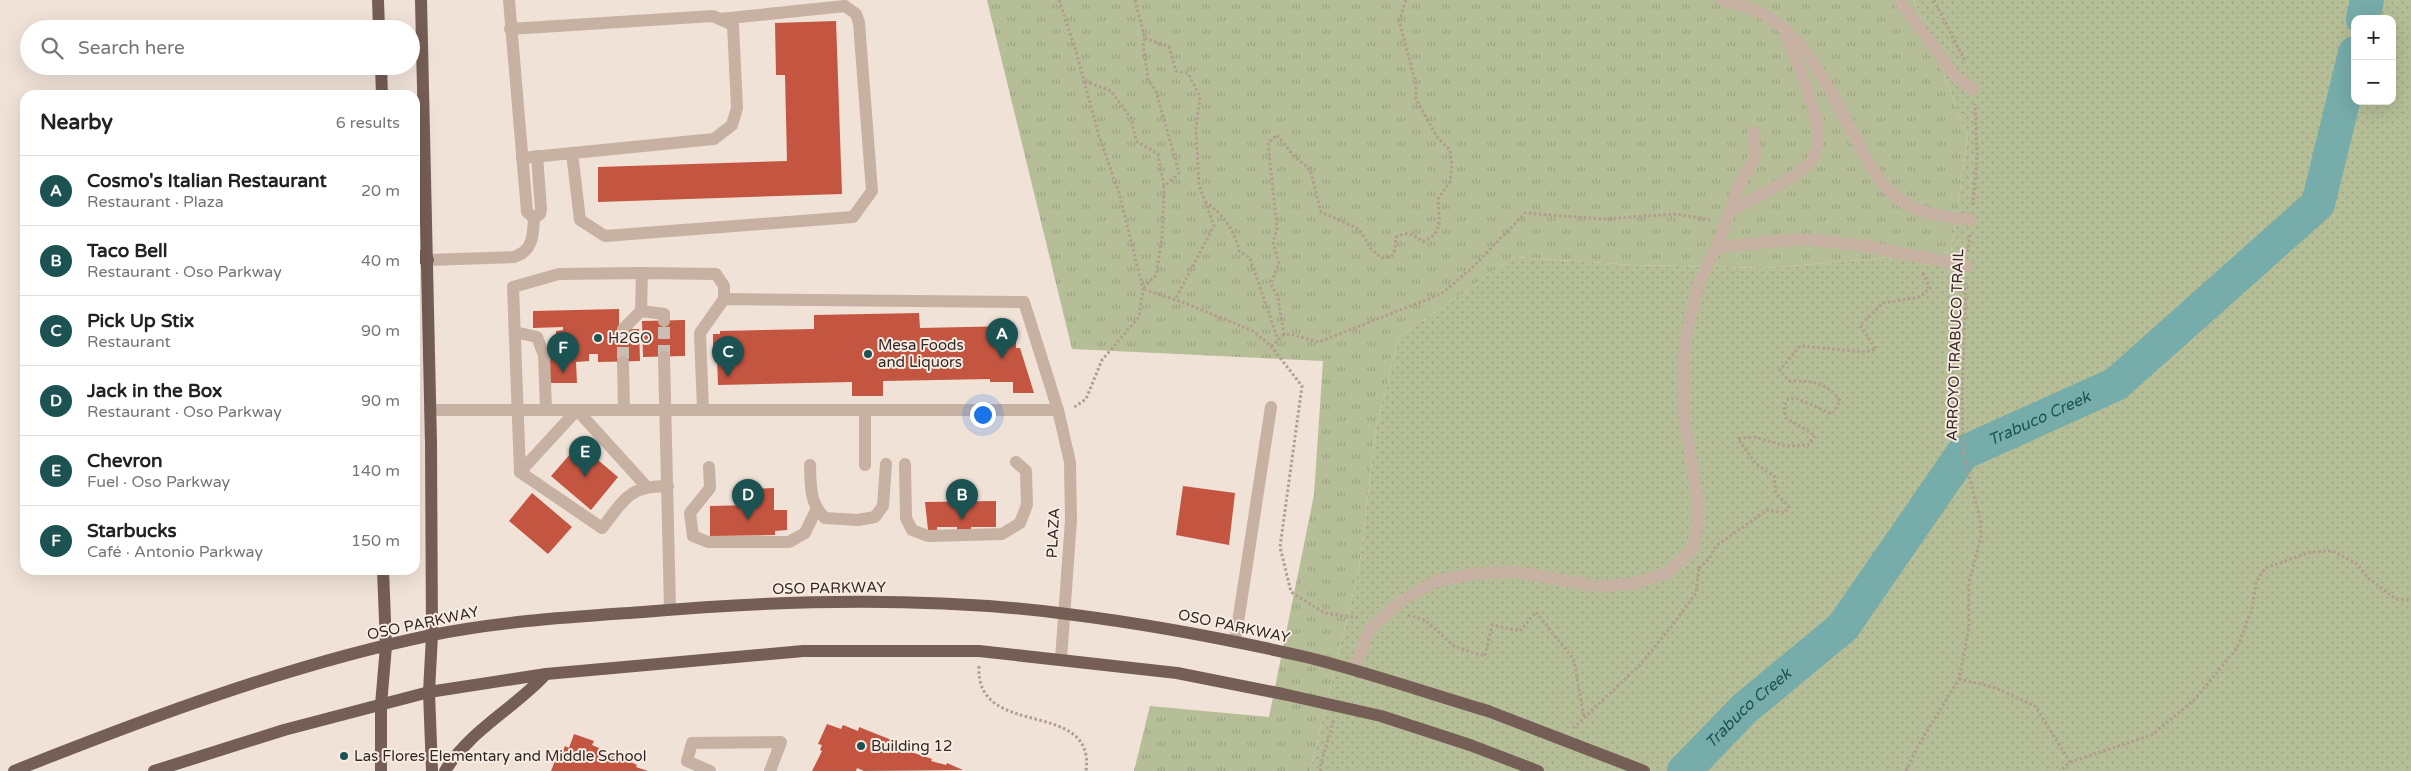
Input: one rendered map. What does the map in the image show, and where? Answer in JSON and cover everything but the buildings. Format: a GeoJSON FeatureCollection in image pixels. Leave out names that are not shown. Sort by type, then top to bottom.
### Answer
{"type":"FeatureCollection","features":[{"type":"Feature","properties":{"kind":"main road"},"geometry":{"type":"LineString","coordinates":[[378,0],[379,20]]}},
{"type":"Feature","properties":{"kind":"main road"},"geometry":{"type":"LineString","coordinates":[[421,0],[428,260],[432,635],[429,692],[432,771]]}},
{"type":"Feature","properties":{"kind":"main road"},"geometry":{"type":"LineString","coordinates":[[381,75],[382,90]]}},
{"type":"Feature","properties":{"kind":"main road"},"geometry":{"type":"LineString","coordinates":[[420,257],[428,260]]}},
{"type":"Feature","properties":{"kind":"main road"},"geometry":{"type":"LineString","coordinates":[[381,771],[381,705],[386,646],[384,575]]}},
{"type":"Feature","properties":{"kind":"main road","name":"OSO PARKWAY"},"geometry":{"type":"LineString","coordinates":[[14,771],[105,735],[260,681],[432,635],[526,621],[670,609],[784,604],[912,602],[1064,613],[1176,630],[1235,642],[1354,670],[1488,711],[1644,771]]}},
{"type":"Feature","properties":{"kind":"main road"},"geometry":{"type":"LineString","coordinates":[[154,771],[284,730],[429,692],[546,674],[803,651],[979,651],[1061,659],[1177,674],[1380,716],[1470,745],[1538,771]]}},
{"type":"Feature","properties":{"kind":"main road"},"geometry":{"type":"LineString","coordinates":[[444,771],[495,716],[532,689],[546,674]]}},
{"type":"Feature","properties":{"kind":"street"},"geometry":{"type":"LineString","coordinates":[[509,0],[526,212],[534,218]]}},
{"type":"Feature","properties":{"kind":"street"},"geometry":{"type":"LineString","coordinates":[[1722,0],[1764,14],[1784,28],[1820,73],[1872,170],[1890,192],[1909,206],[1971,220]]}},
{"type":"Feature","properties":{"kind":"street"},"geometry":{"type":"LineString","coordinates":[[1899,0],[1956,77],[1973,88]]}},
{"type":"Feature","properties":{"kind":"street"},"geometry":{"type":"LineString","coordinates":[[572,153],[580,220],[605,236],[853,217],[872,191],[860,22],[856,14],[845,6],[720,19]]}},
{"type":"Feature","properties":{"kind":"street"},"geometry":{"type":"LineString","coordinates":[[510,29],[713,16],[733,25],[737,108],[732,125],[714,139],[522,158]]}},
{"type":"Feature","properties":{"kind":"street"},"geometry":{"type":"LineString","coordinates":[[1728,217],[1801,171],[1812,160],[1817,147],[1816,114],[1784,28]]}},
{"type":"Feature","properties":{"kind":"street"},"geometry":{"type":"LineString","coordinates":[[1354,670],[1370,630],[1401,601],[1436,581],[1480,572],[1517,572],[1600,587],[1636,583],[1666,572],[1692,550],[1698,526],[1697,495],[1684,418],[1683,363],[1687,331],[1699,282],[1717,247],[1736,191],[1755,157],[1754,132]]}},
{"type":"Feature","properties":{"kind":"street"},"geometry":{"type":"LineString","coordinates":[[534,218],[540,214],[541,209],[537,156]]}},
{"type":"Feature","properties":{"kind":"street"},"geometry":{"type":"LineString","coordinates":[[428,260],[514,258],[523,254],[533,241],[534,218]]}},
{"type":"Feature","properties":{"kind":"street"},"geometry":{"type":"LineString","coordinates":[[1717,247],[1806,239],[1858,245],[1967,266]]}},
{"type":"Feature","properties":{"kind":"street"},"geometry":{"type":"LineString","coordinates":[[623,329],[641,311],[642,273]]}},
{"type":"Feature","properties":{"kind":"street"},"geometry":{"type":"LineString","coordinates":[[520,472],[513,287],[559,274],[716,274],[724,286],[724,299],[700,333],[703,410]]}},
{"type":"Feature","properties":{"kind":"street","name":"PLAZA"},"geometry":{"type":"LineString","coordinates":[[724,299],[1024,302],[1058,414],[1070,462],[1071,520],[1061,659]]}},
{"type":"Feature","properties":{"kind":"street"},"geometry":{"type":"LineString","coordinates":[[641,311],[664,314],[664,321]]}},
{"type":"Feature","properties":{"kind":"street"},"geometry":{"type":"LineString","coordinates":[[515,332],[536,337],[544,355],[546,409]]}},
{"type":"Feature","properties":{"kind":"street"},"geometry":{"type":"LineString","coordinates":[[664,357],[670,609]]}},
{"type":"Feature","properties":{"kind":"street"},"geometry":{"type":"LineString","coordinates":[[623,362],[624,410]]}},
{"type":"Feature","properties":{"kind":"street"},"geometry":{"type":"LineString","coordinates":[[1235,642],[1271,407]]}},
{"type":"Feature","properties":{"kind":"street"},"geometry":{"type":"LineString","coordinates":[[430,410],[865,410],[1058,414]]}},
{"type":"Feature","properties":{"kind":"street"},"geometry":{"type":"LineString","coordinates":[[520,472],[577,410]]}},
{"type":"Feature","properties":{"kind":"street"},"geometry":{"type":"LineString","coordinates":[[577,410],[646,486]]}},
{"type":"Feature","properties":{"kind":"street"},"geometry":{"type":"LineString","coordinates":[[865,410],[865,464]]}},
{"type":"Feature","properties":{"kind":"street"},"geometry":{"type":"LineString","coordinates":[[905,464],[906,518],[912,530],[928,536],[1002,534],[1020,523],[1027,505],[1026,471],[1016,462]]}},
{"type":"Feature","properties":{"kind":"street"},"geometry":{"type":"LineString","coordinates":[[810,465],[812,493],[816,510],[824,518],[858,520],[874,517],[883,506],[886,464]]}},
{"type":"Feature","properties":{"kind":"street"},"geometry":{"type":"LineString","coordinates":[[709,467],[710,488],[690,513],[693,536],[708,542],[789,542],[805,533],[816,510]]}},
{"type":"Feature","properties":{"kind":"street"},"geometry":{"type":"LineString","coordinates":[[520,472],[602,528],[631,492],[646,486],[668,486]]}},
{"type":"Feature","properties":{"kind":"street"},"geometry":{"type":"LineString","coordinates":[[710,771],[687,761],[692,743],[781,742],[770,771]]}},
{"type":"Feature","properties":{"kind":"path"},"geometry":{"type":"LineString","coordinates":[[1058,414],[1086,399],[1102,360],[1139,317],[1143,289],[1119,193],[1099,136],[1059,0]]}},
{"type":"Feature","properties":{"kind":"path"},"geometry":{"type":"LineString","coordinates":[[1135,0],[1145,38],[1143,43],[1148,79],[1156,91],[1179,173],[1164,187]]}},
{"type":"Feature","properties":{"kind":"path"},"geometry":{"type":"LineString","coordinates":[[1284,335],[1278,298],[1272,284],[1279,263],[1273,242],[1278,229],[1268,143],[1277,136],[1295,157],[1310,170],[1321,212],[1359,229],[1372,250],[1382,258],[1392,256],[1396,237],[1405,233],[1413,234],[1423,242],[1434,237],[1440,226],[1438,199],[1450,182],[1452,166],[1450,150],[1437,138],[1416,100],[1416,84],[1400,21],[1406,0]]}},
{"type":"Feature","properties":{"kind":"path","name":"ARROYO TRABUCO TRAIL"},"geometry":{"type":"LineString","coordinates":[[1906,771],[1918,746],[1959,679],[1969,628],[1969,582],[1981,538],[1977,502],[1963,453],[1963,382],[1967,266],[1977,155],[1977,118],[1973,88],[1964,56],[1934,0]]}},
{"type":"Feature","properties":{"kind":"path"},"geometry":{"type":"LineString","coordinates":[[1145,38],[1169,47],[1176,71],[1188,73],[1200,97],[1196,130],[1199,185],[1214,226],[1175,300]]}},
{"type":"Feature","properties":{"kind":"path"},"geometry":{"type":"LineString","coordinates":[[1084,81],[1110,91],[1131,118],[1136,141],[1158,154],[1164,187],[1162,239],[1156,275],[1143,289]]}},
{"type":"Feature","properties":{"kind":"path"},"geometry":{"type":"LineString","coordinates":[[1205,202],[1216,209],[1236,237],[1239,251],[1250,258],[1278,340]]}},
{"type":"Feature","properties":{"kind":"path"},"geometry":{"type":"LineString","coordinates":[[1271,346],[1284,335],[1290,334],[1319,342],[1441,294],[1471,269],[1525,213],[1602,219],[1676,214],[1728,217]]}},
{"type":"Feature","properties":{"kind":"path"},"geometry":{"type":"LineString","coordinates":[[1699,568],[1709,559],[1716,546],[1767,510],[1784,513],[1789,507],[1776,493],[1774,476],[1756,464],[1738,439],[1754,437],[1786,446],[1808,445],[1814,435],[1786,418],[1784,407],[1788,399],[1796,398],[1832,414],[1840,401],[1835,393],[1812,380],[1789,380],[1780,370],[1788,358],[1800,346],[1865,352],[1876,348],[1860,325],[1883,303],[1920,297],[1930,288],[1923,276],[1922,268]]}},
{"type":"Feature","properties":{"kind":"path"},"geometry":{"type":"LineString","coordinates":[[1143,289],[1253,331],[1271,346],[1302,386],[1280,547],[1291,592],[1325,613],[1361,618],[1367,614]]}},
{"type":"Feature","properties":{"kind":"path"},"geometry":{"type":"LineString","coordinates":[[1572,730],[1640,665],[1696,593],[1699,568],[1692,550]]}},
{"type":"Feature","properties":{"kind":"path"},"geometry":{"type":"LineString","coordinates":[[2060,771],[2070,762],[2152,735],[2194,700],[2237,648],[2252,609],[2256,582],[2265,568],[2311,552],[2332,551],[2357,564],[2368,578],[2396,599],[2411,600]]}},
{"type":"Feature","properties":{"kind":"path"},"geometry":{"type":"LineString","coordinates":[[1392,610],[1425,620],[1455,647],[1485,656],[1492,625],[1520,631],[1536,612],[1574,660],[1584,718]]}},
{"type":"Feature","properties":{"kind":"path"},"geometry":{"type":"LineString","coordinates":[[979,651],[978,677],[983,690],[997,706],[1017,716],[1049,721],[1069,730],[1083,745],[1087,764],[1086,771]]}},
{"type":"Feature","properties":{"kind":"path"},"geometry":{"type":"LineString","coordinates":[[1959,679],[1992,687],[2035,706],[2070,762]]}},
{"type":"Feature","properties":{"kind":"path"},"geometry":{"type":"LineString","coordinates":[[1321,771],[1320,767],[1338,706]]}},
{"type":"Feature","properties":{"kind":"green space"},"geometry":{"type":"Polygon","coordinates":[[[987,0],[1914,0],[1968,136],[1951,252],[1768,268],[1634,265],[1514,257],[1399,337],[1376,428],[1359,569],[1310,771],[1134,771],[1150,706],[1269,717],[1314,495],[1323,361],[1072,349],[987,0]]]}},
{"type":"Feature","properties":{"kind":"green space"},"geometry":{"type":"Polygon","coordinates":[[[1914,0],[2411,0],[2411,771],[1310,771],[1359,569],[1376,428],[1399,337],[1514,257],[1634,265],[1768,268],[1951,252],[1968,136],[1914,0]]]}},
{"type":"Feature","properties":{"kind":"waterway","name":"Trabuco Creek"},"geometry":{"type":"LineString","coordinates":[[2364,15],[2367,0]]}},
{"type":"Feature","properties":{"kind":"waterway","name":"Trabuco Creek"},"geometry":{"type":"LineString","coordinates":[[1684,771],[1745,708],[1843,627],[1963,453],[2116,384],[2318,204],[2353,60]]}},
{"type":"Feature","properties":{"kind":"tunnel"},"geometry":{"type":"LineString","coordinates":[[664,321],[664,357]]}},
{"type":"Feature","properties":{"kind":"tunnel"},"geometry":{"type":"LineString","coordinates":[[623,329],[623,362]]}},
{"type":"Feature","properties":{"kind":"place","name":"H2GO"},"geometry":{"type":"Point","coordinates":[598,338]}},
{"type":"Feature","properties":{"kind":"place","name":"Mesa Foods and Liquors"},"geometry":{"type":"Point","coordinates":[868,354]}},
{"type":"Feature","properties":{"kind":"place","name":"Cosmo's Italian Restaurant"},"geometry":{"type":"Point","coordinates":[1002,359]}},
{"type":"Feature","properties":{"kind":"place","name":"Starbucks"},"geometry":{"type":"Point","coordinates":[563,373]}},
{"type":"Feature","properties":{"kind":"place","name":"Pick Up Stix"},"geometry":{"type":"Point","coordinates":[728,377]}},
{"type":"Feature","properties":{"kind":"place","name":"Chevron"},"geometry":{"type":"Point","coordinates":[585,477]}},
{"type":"Feature","properties":{"kind":"place","name":"Jack in the Box"},"geometry":{"type":"Point","coordinates":[748,520]}},
{"type":"Feature","properties":{"kind":"place","name":"Taco Bell"},"geometry":{"type":"Point","coordinates":[962,520]}},
{"type":"Feature","properties":{"kind":"place","name":"Building 12"},"geometry":{"type":"Point","coordinates":[861,746]}},
{"type":"Feature","properties":{"kind":"place","name":"Las Flores Elementary and Middle School"},"geometry":{"type":"Point","coordinates":[344,756]}}]}
